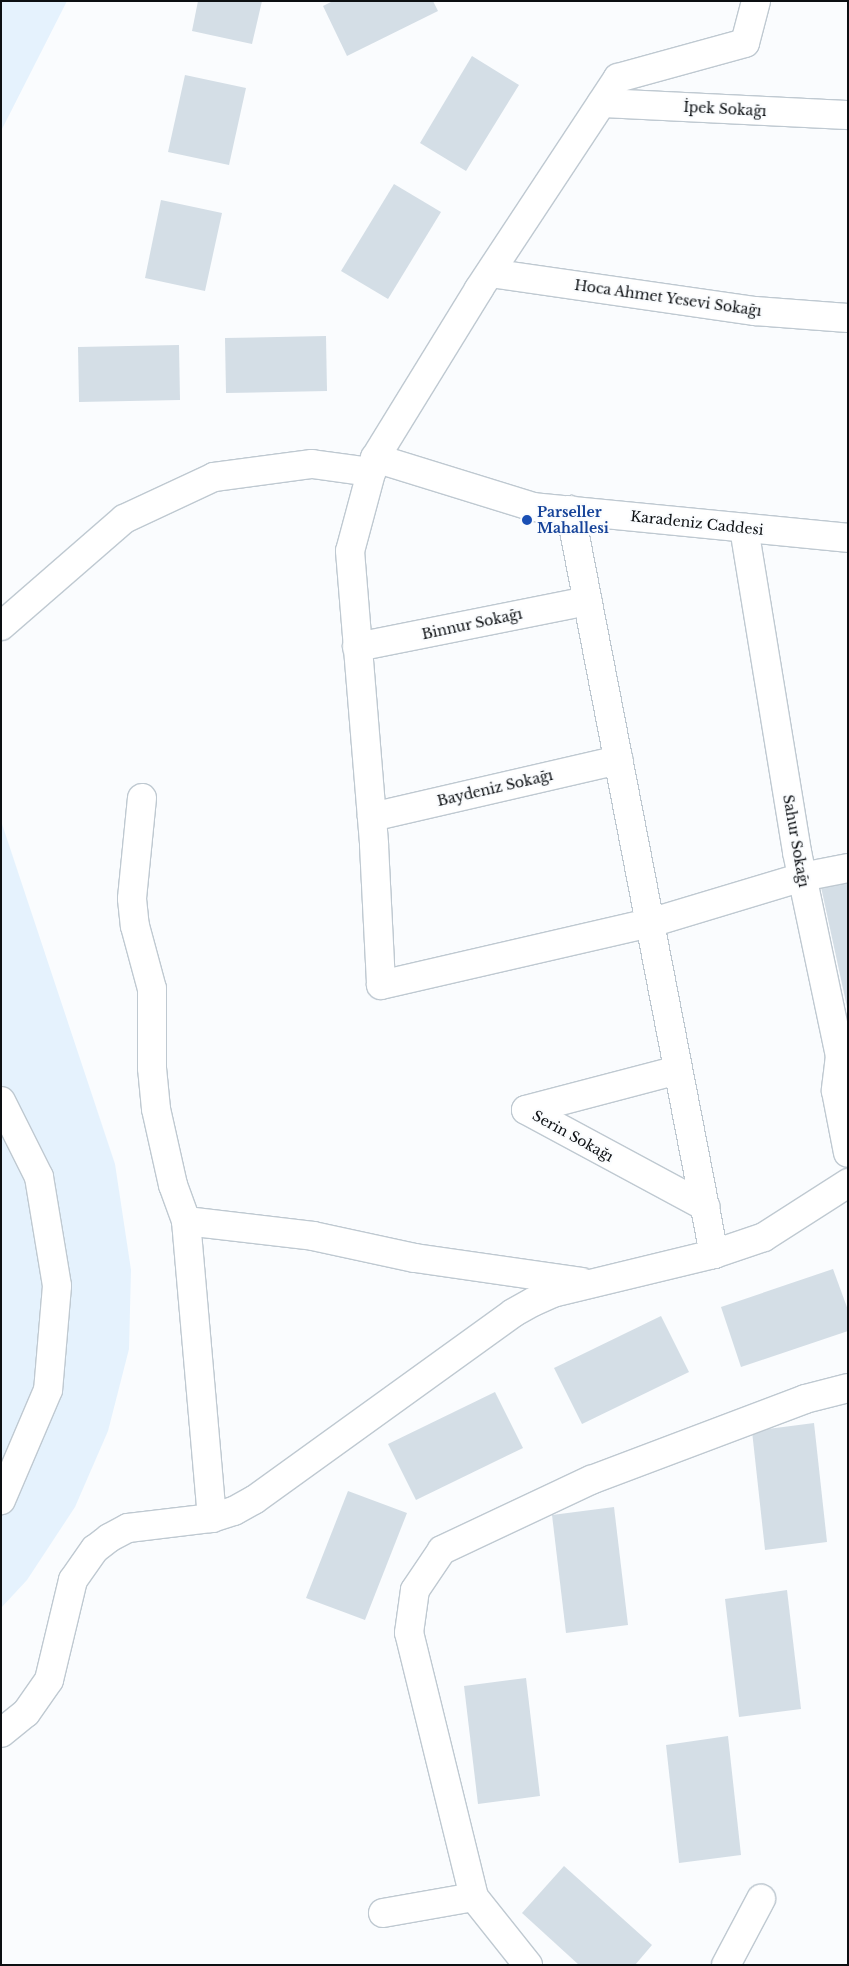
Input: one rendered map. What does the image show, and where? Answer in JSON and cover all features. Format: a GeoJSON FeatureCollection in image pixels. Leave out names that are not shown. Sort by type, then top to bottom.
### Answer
{"type":"FeatureCollection","features":[{"type":"Feature","properties":{"kind":"street"},"geometry":{"type":"LineString","coordinates":[[756,1],[745,43],[618,78],[490,273],[373,465],[350,551],[372,817],[381,985],[650,923],[802,877],[848,868]]}},
{"type":"Feature","properties":{"kind":"street","name":"İpek Sokağı"},"geometry":{"type":"LineString","coordinates":[[602,103],[848,115]]}},
{"type":"Feature","properties":{"kind":"street","name":"Hoca Ahmet Yesevi Sokağı"},"geometry":{"type":"LineString","coordinates":[[490,273],[755,311],[848,318]]}},
{"type":"Feature","properties":{"kind":"street","name":"Karadeniz Caddesi"},"geometry":{"type":"LineString","coordinates":[[1,626],[124,519],[214,477],[312,464],[373,465],[533,506],[848,538]]}},
{"type":"Feature","properties":{"kind":"street"},"geometry":{"type":"LineString","coordinates":[[570,510],[714,1254]]}},
{"type":"Feature","properties":{"kind":"street","name":"Sahur Sokağı"},"geometry":{"type":"LineString","coordinates":[[744,528],[802,877],[840,1056],[836,1091],[848,1152]]}},
{"type":"Feature","properties":{"kind":"street","name":"Binnur Sokağı"},"geometry":{"type":"LineString","coordinates":[[357,648],[587,601]]}},
{"type":"Feature","properties":{"kind":"street","name":"Baydeniz Sokağı"},"geometry":{"type":"LineString","coordinates":[[372,817],[618,760]]}},
{"type":"Feature","properties":{"kind":"street"},"geometry":{"type":"LineString","coordinates":[[142,798],[132,880],[134,917],[152,989],[152,1068],[156,1109],[170,1175],[186,1221],[212,1518]]}},
{"type":"Feature","properties":{"kind":"street","name":"Serin Sokağı"},"geometry":{"type":"LineString","coordinates":[[678,1070],[526,1110],[706,1208]]}},
{"type":"Feature","properties":{"kind":"street"},"geometry":{"type":"LineString","coordinates":[[1,1101],[39,1177],[57,1286],[48,1390],[1,1500]]}},
{"type":"Feature","properties":{"kind":"street"},"geometry":{"type":"LineString","coordinates":[[1,1733],[26,1713],[49,1680],[73,1580],[95,1549],[128,1528],[212,1518],[254,1500],[513,1313],[553,1293],[714,1254],[764,1237],[848,1183]]}},
{"type":"Feature","properties":{"kind":"street"},"geometry":{"type":"LineString","coordinates":[[186,1221],[313,1236],[415,1258],[501,1272],[564,1277],[590,1284]]}},
{"type":"Feature","properties":{"kind":"street"},"geometry":{"type":"LineString","coordinates":[[528,1965],[474,1897],[409,1633],[415,1590],[442,1550],[591,1480],[805,1399],[848,1388]]}},
{"type":"Feature","properties":{"kind":"street"},"geometry":{"type":"LineString","coordinates":[[383,1913],[474,1897]]}},
{"type":"Feature","properties":{"kind":"street"},"geometry":{"type":"LineString","coordinates":[[726,1965],[761,1899]]}},
{"type":"Feature","properties":{"kind":"shaded area"},"geometry":{"type":"Polygon","coordinates":[[[1,1],[67,1],[1,131],[1,1]]]}},
{"type":"Feature","properties":{"kind":"shaded area"},"geometry":{"type":"Polygon","coordinates":[[[1,821],[115,1164],[131,1270],[129,1349],[108,1431],[75,1507],[27,1580],[1,1608],[1,821]]]}},
{"type":"Feature","properties":{"kind":"building"},"geometry":{"type":"Polygon","coordinates":[[[198,1],[262,1],[252,44],[192,31],[198,1]]]}},
{"type":"Feature","properties":{"kind":"building"},"geometry":{"type":"Polygon","coordinates":[[[333,1],[433,1],[438,11],[347,56],[323,6],[333,1]]]}},
{"type":"Feature","properties":{"kind":"building"},"geometry":{"type":"Polygon","coordinates":[[[472,56],[519,85],[466,171],[420,143],[472,56]]]}},
{"type":"Feature","properties":{"kind":"building"},"geometry":{"type":"Polygon","coordinates":[[[185,75],[246,88],[229,165],[168,152],[185,75]]]}},
{"type":"Feature","properties":{"kind":"building"},"geometry":{"type":"Polygon","coordinates":[[[394,184],[441,212],[388,299],[341,271],[394,184]]]}},
{"type":"Feature","properties":{"kind":"building"},"geometry":{"type":"Polygon","coordinates":[[[161,200],[222,213],[205,291],[145,278],[161,200]]]}},
{"type":"Feature","properties":{"kind":"building"},"geometry":{"type":"Polygon","coordinates":[[[326,336],[327,391],[226,393],[225,338],[326,336]]]}},
{"type":"Feature","properties":{"kind":"building"},"geometry":{"type":"Polygon","coordinates":[[[179,345],[180,400],[79,402],[78,347],[179,345]]]}},
{"type":"Feature","properties":{"kind":"building"},"geometry":{"type":"Polygon","coordinates":[[[848,883],[848,1007],[847,1007],[821,887],[848,883]]]}},
{"type":"Feature","properties":{"kind":"building"},"geometry":{"type":"Polygon","coordinates":[[[833,1269],[848,1310],[848,1331],[741,1367],[721,1307],[833,1269]]]}},
{"type":"Feature","properties":{"kind":"building"},"geometry":{"type":"Polygon","coordinates":[[[661,1316],[689,1372],[582,1424],[554,1368],[661,1316]]]}},
{"type":"Feature","properties":{"kind":"building"},"geometry":{"type":"Polygon","coordinates":[[[495,1392],[523,1448],[416,1500],[388,1444],[495,1392]]]}},
{"type":"Feature","properties":{"kind":"building"},"geometry":{"type":"Polygon","coordinates":[[[814,1423],[827,1542],[765,1550],[752,1431],[814,1423]]]}},
{"type":"Feature","properties":{"kind":"building"},"geometry":{"type":"Polygon","coordinates":[[[348,1491],[407,1513],[365,1620],[306,1598],[348,1491]]]}},
{"type":"Feature","properties":{"kind":"building"},"geometry":{"type":"Polygon","coordinates":[[[614,1507],[628,1625],[566,1633],[552,1515],[614,1507]]]}},
{"type":"Feature","properties":{"kind":"building"},"geometry":{"type":"Polygon","coordinates":[[[787,1590],[801,1709],[739,1717],[725,1599],[787,1590]]]}},
{"type":"Feature","properties":{"kind":"building"},"geometry":{"type":"Polygon","coordinates":[[[526,1678],[540,1796],[478,1804],[464,1686],[526,1678]]]}},
{"type":"Feature","properties":{"kind":"building"},"geometry":{"type":"Polygon","coordinates":[[[728,1736],[741,1855],[679,1863],[666,1745],[728,1736]]]}},
{"type":"Feature","properties":{"kind":"building"},"geometry":{"type":"Polygon","coordinates":[[[564,1866],[652,1945],[635,1965],[579,1965],[522,1913],[564,1866]]]}},
{"type":"Feature","properties":{"kind":"place","name":"Parseller Mahallesi"},"geometry":{"type":"Point","coordinates":[527,520]}}]}
